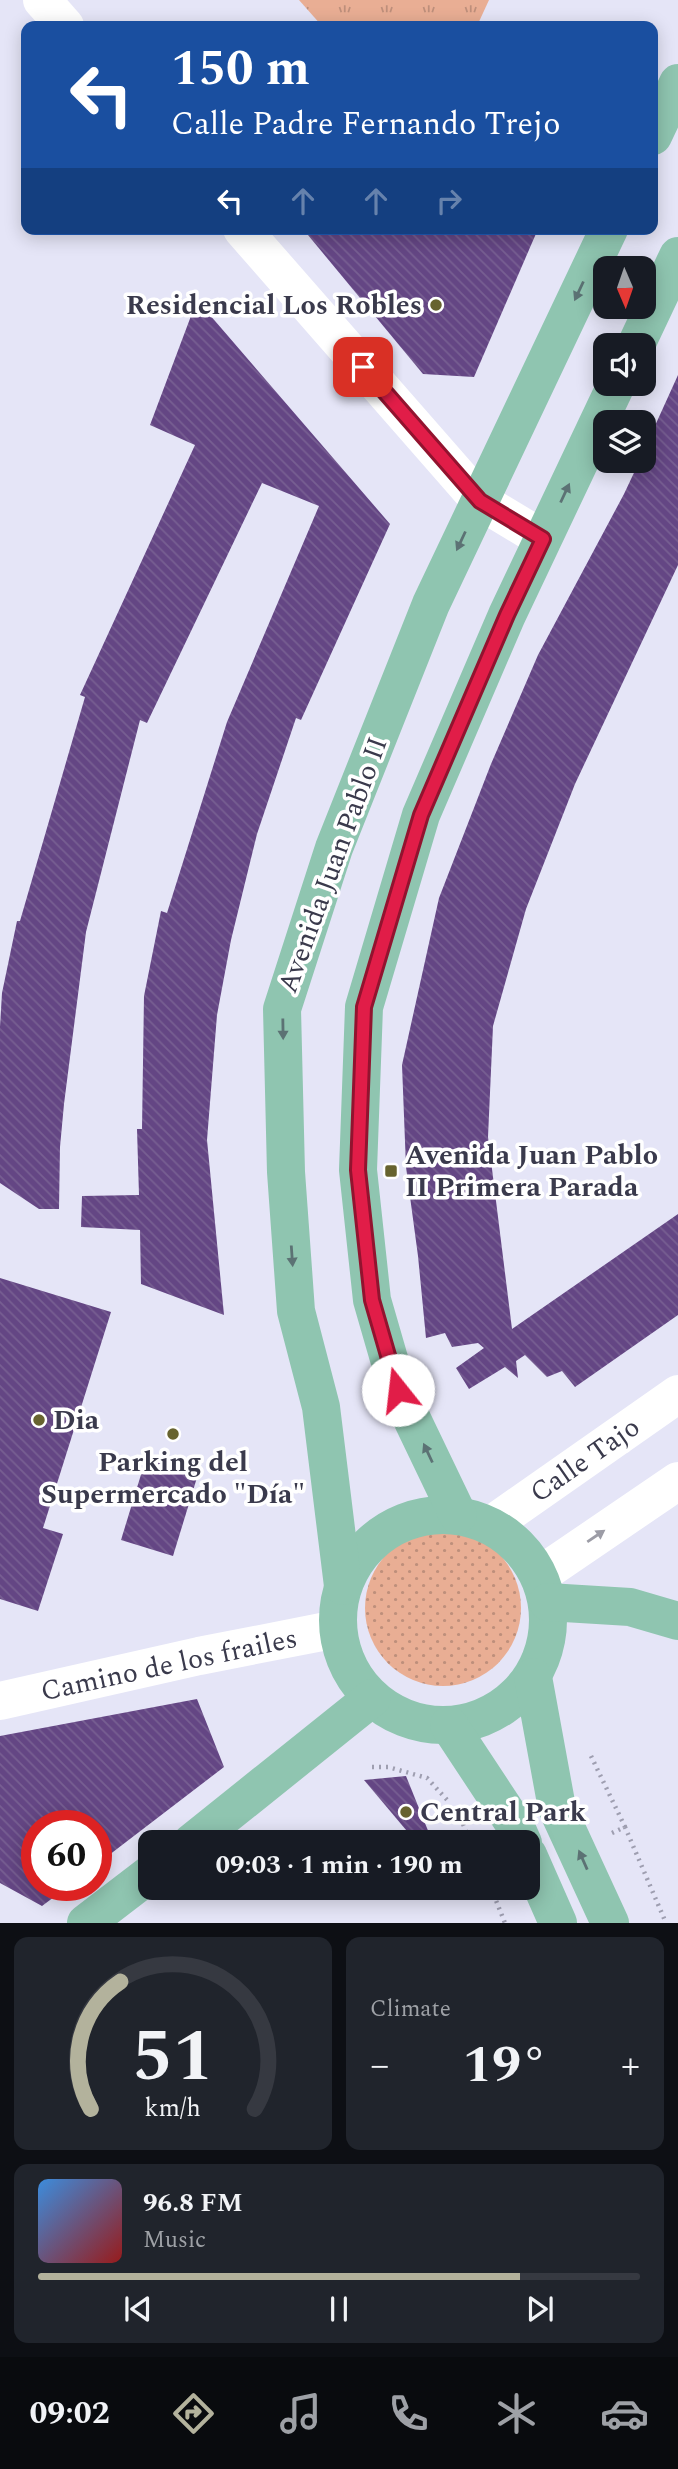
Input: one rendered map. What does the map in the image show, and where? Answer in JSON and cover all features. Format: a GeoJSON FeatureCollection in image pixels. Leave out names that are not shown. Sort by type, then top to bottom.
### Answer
{"type":"FeatureCollection","features":[{"type":"Feature","properties":{"kind":"main road"},"geometry":{"type":"LineString","coordinates":[[658,125],[678,83]]}},
{"type":"Feature","properties":{"kind":"main road","name":"Avenida Juan Pablo II"},"geometry":{"type":"LineString","coordinates":[[343,1586],[321,1407],[296,1311],[286,1172],[282,1009],[334,848],[431,604],[605,235]]}},
{"type":"Feature","properties":{"kind":"main road"},"geometry":{"type":"LineString","coordinates":[[642,333],[678,256]]}},
{"type":"Feature","properties":{"kind":"main road"},"geometry":{"type":"LineString","coordinates":[[474,1520],[398,1390],[372,1300],[358,1170],[364,1007],[421,815],[507,615],[611,396]]}},
{"type":"Feature","properties":{"kind":"main road"},"geometry":{"type":"LineString","coordinates":[[428,1515],[474,1520],[519,1546],[544,1588],[549,1628],[544,1653],[533,1677],[510,1702],[481,1719],[449,1726],[421,1723],[395,1714],[372,1698],[348,1665],[342,1653],[337,1629],[338,1606],[343,1586],[356,1560],[376,1538],[400,1523],[428,1515]]}},
{"type":"Feature","properties":{"kind":"main road"},"geometry":{"type":"LineString","coordinates":[[544,1588],[630,1607],[678,1621]]}},
{"type":"Feature","properties":{"kind":"main road"},"geometry":{"type":"LineString","coordinates":[[533,1677],[557,1808],[610,1923]]}},
{"type":"Feature","properties":{"kind":"main road"},"geometry":{"type":"LineString","coordinates":[[207,1830],[372,1698]]}},
{"type":"Feature","properties":{"kind":"main road"},"geometry":{"type":"LineString","coordinates":[[449,1726],[517,1830]]}},
{"type":"Feature","properties":{"kind":"main road"},"geometry":{"type":"LineString","coordinates":[[540,1882],[558,1923]]}},
{"type":"Feature","properties":{"kind":"main road"},"geometry":{"type":"LineString","coordinates":[[86,1923],[138,1883]]}},
{"type":"Feature","properties":{"kind":"street"},"geometry":{"type":"LineString","coordinates":[[43,0],[61,21]]}},
{"type":"Feature","properties":{"kind":"street"},"geometry":{"type":"LineString","coordinates":[[247,235],[480,501],[543,539]]}},
{"type":"Feature","properties":{"kind":"street","name":"Calle Tajo"},"geometry":{"type":"LineString","coordinates":[[474,1520],[678,1394]]}},
{"type":"Feature","properties":{"kind":"street"},"geometry":{"type":"LineString","coordinates":[[544,1588],[678,1481]]}},
{"type":"Feature","properties":{"kind":"street","name":"Camino de los frailes"},"geometry":{"type":"LineString","coordinates":[[0,1701],[199,1656],[337,1629]]}},
{"type":"Feature","properties":{"kind":"path"},"geometry":{"type":"LineString","coordinates":[[591,1756],[625,1827]]}},
{"type":"Feature","properties":{"kind":"path"},"geometry":{"type":"LineString","coordinates":[[372,1767],[388,1767],[427,1778],[450,1803]]}},
{"type":"Feature","properties":{"kind":"path"},"geometry":{"type":"LineString","coordinates":[[462,1822],[465,1830]]}},
{"type":"Feature","properties":{"kind":"path"},"geometry":{"type":"LineString","coordinates":[[496,1900],[505,1923]]}},
{"type":"Feature","properties":{"kind":"green space"},"geometry":{"type":"Polygon","coordinates":[[[299,0],[489,0],[479,21],[318,21],[299,0]]]}},
{"type":"Feature","properties":{"kind":"green space"},"geometry":{"type":"Polygon","coordinates":[[[443,1530],[473,1536],[498,1553],[515,1578],[521,1608],[515,1638],[498,1663],[473,1680],[443,1686],[413,1680],[388,1663],[371,1638],[365,1608],[371,1578],[388,1553],[413,1536],[443,1530]]]}},
{"type":"Feature","properties":{"kind":"building","name":"Residencial Los Robles"},"geometry":{"type":"Polygon","coordinates":[[[308,235],[535,235],[474,377],[423,374],[308,235]]]}},
{"type":"Feature","properties":{"kind":"building"},"geometry":{"type":"Polygon","coordinates":[[[197,300],[390,524],[301,720],[296,718],[257,834],[231,940],[217,1015],[207,1140],[224,1315],[141,1284],[140,1230],[81,1227],[82,1196],[139,1195],[137,1129],[142,1129],[144,996],[161,911],[167,913],[227,722],[319,506],[262,483],[147,723],[140,720],[86,932],[64,1104],[59,1209],[39,1209],[0,1183],[2,993],[17,921],[20,921],[85,697],[80,695],[195,445],[150,425],[197,300]]]}},
{"type":"Feature","properties":{"kind":"building"},"geometry":{"type":"Polygon","coordinates":[[[678,375],[678,565],[575,784],[526,909],[493,1026],[488,1137],[512,1329],[678,1214],[678,1315],[575,1387],[562,1371],[547,1377],[525,1355],[516,1361],[518,1378],[505,1367],[469,1389],[456,1368],[484,1348],[478,1343],[452,1347],[445,1333],[426,1338],[406,1167],[402,1065],[439,898],[491,764],[538,655],[634,473],[656,473],[656,424],[678,375]]]}},
{"type":"Feature","properties":{"kind":"building","name":"Dia"},"geometry":{"type":"Polygon","coordinates":[[[0,1278],[111,1312],[43,1528],[63,1534],[38,1611],[0,1599],[0,1278]]]}},
{"type":"Feature","properties":{"kind":"building"},"geometry":{"type":"Polygon","coordinates":[[[147,1455],[199,1471],[173,1556],[121,1540],[147,1455]]]}},
{"type":"Feature","properties":{"kind":"building"},"geometry":{"type":"Polygon","coordinates":[[[197,1699],[224,1767],[142,1830],[138,1830],[138,1833],[112,1853],[112,1810],[21,1810],[21,1894],[0,1883],[0,1736],[197,1699]]]}},
{"type":"Feature","properties":{"kind":"building","name":"Central Park"},"geometry":{"type":"Polygon","coordinates":[[[406,1776],[428,1830],[406,1830],[364,1780],[406,1776]]]}},
{"type":"Feature","properties":{"kind":"building"},"geometry":{"type":"Polygon","coordinates":[[[33,1901],[49,1901],[42,1906],[33,1901]]]}},
{"type":"Feature","properties":{"kind":"place","name":"Residencial Los Robles"},"geometry":{"type":"Point","coordinates":[436,305]}},
{"type":"Feature","properties":{"kind":"place","name":"Avenida Juan Pablo II Primera Parada"},"geometry":{"type":"Point","coordinates":[391,1171]}},
{"type":"Feature","properties":{"kind":"place","name":"Dia"},"geometry":{"type":"Point","coordinates":[39,1420]}},
{"type":"Feature","properties":{"kind":"place","name":"Parking del Supermercado \"Día\""},"geometry":{"type":"Point","coordinates":[173,1434]}},
{"type":"Feature","properties":{"kind":"place","name":"Central Park"},"geometry":{"type":"Point","coordinates":[406,1812]}},
{"type":"Feature","properties":{"kind":"route"},"geometry":{"type":"LineString","coordinates":[[363,367],[480,501],[543,539],[507,615],[421,815],[364,1007],[358,1170],[372,1300],[398,1390]]}}]}
